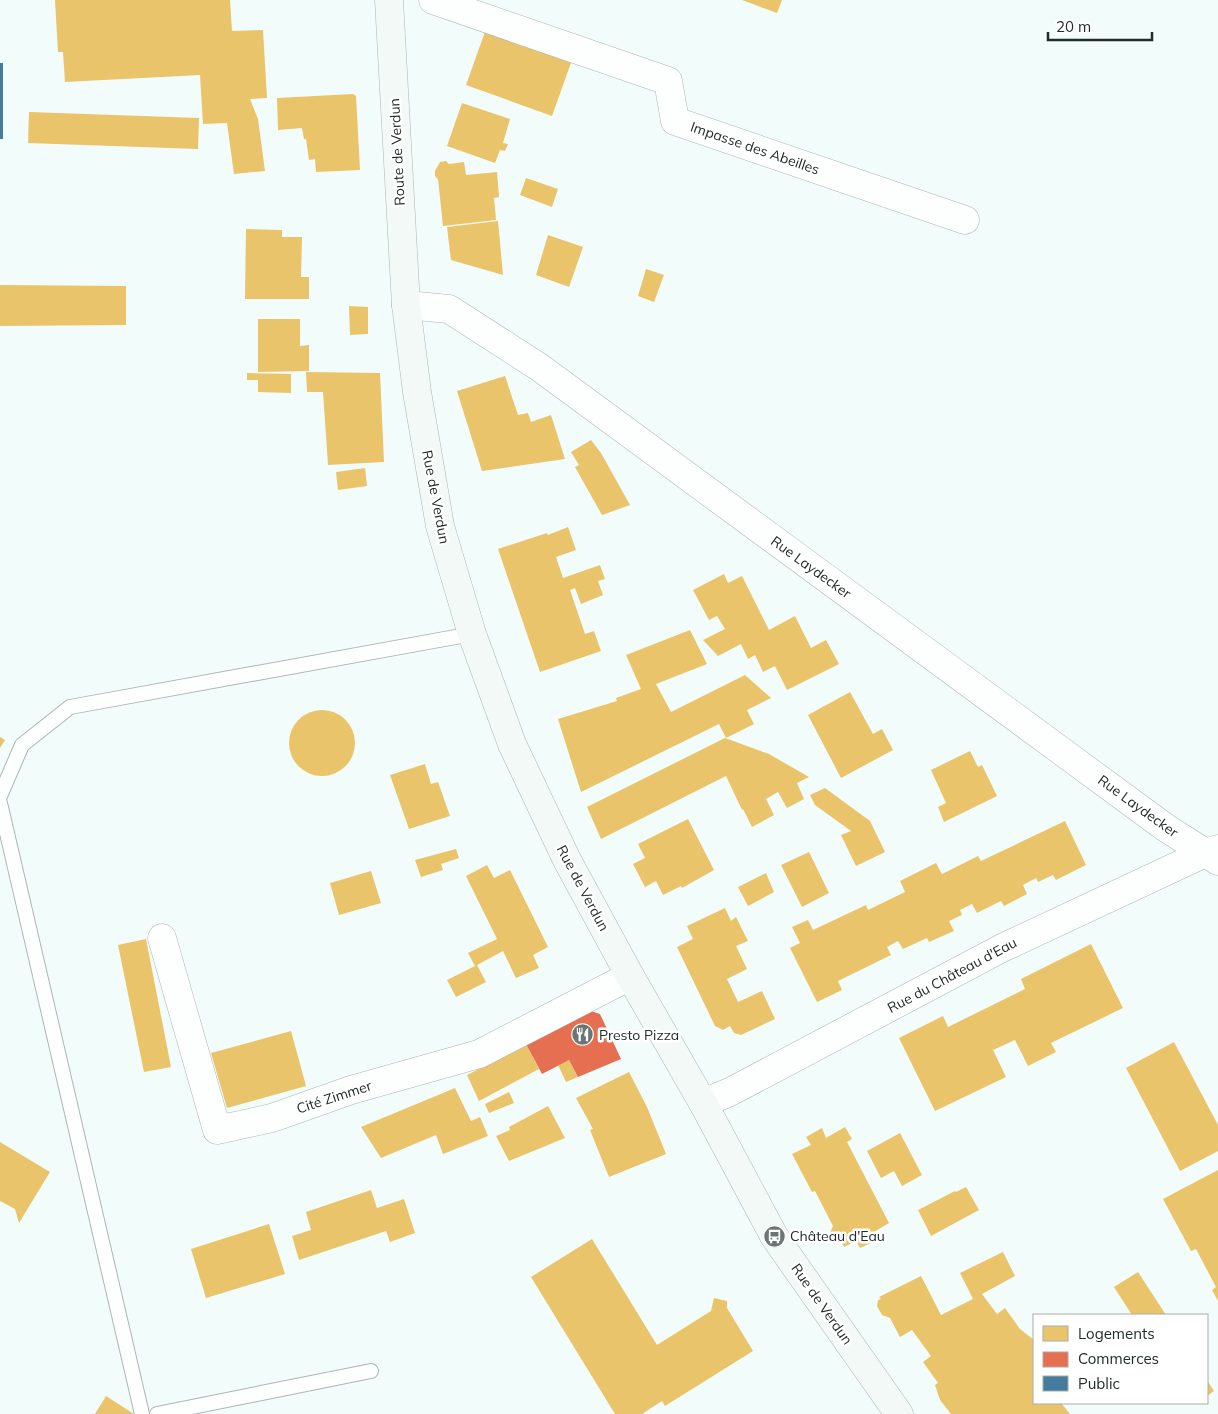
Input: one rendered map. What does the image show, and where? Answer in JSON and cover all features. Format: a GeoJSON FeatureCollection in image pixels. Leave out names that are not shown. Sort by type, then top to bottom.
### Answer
{"type":"FeatureCollection","features":[{"type":"Feature","properties":{"kind":"main road","name":"Route de Verdun"},"geometry":{"type":"LineString","coordinates":[[389,0],[406,305]]}},
{"type":"Feature","properties":{"kind":"main road","name":"Rue de Verdun"},"geometry":{"type":"LineString","coordinates":[[406,305],[417,392],[440,526],[472,634],[512,744],[566,860],[703,1103],[774,1236],[899,1414]]}},
{"type":"Feature","properties":{"kind":"street","name":"Impasse des Abeilles"},"geometry":{"type":"LineString","coordinates":[[433,0],[668,81],[676,120],[965,220]]}},
{"type":"Feature","properties":{"kind":"street","name":"Rue Laydecker"},"geometry":{"type":"LineString","coordinates":[[406,305],[449,309],[539,367],[1166,828],[1214,854]]}},
{"type":"Feature","properties":{"kind":"street","name":"Rue du Château d'Eau"},"geometry":{"type":"LineString","coordinates":[[703,1103],[730,1092],[1002,948],[1214,854]]}},
{"type":"Feature","properties":{"kind":"street","name":"Cité Zimmer"},"geometry":{"type":"LineString","coordinates":[[162,938],[217,1130],[272,1118],[351,1090],[479,1054],[630,976]]}},
{"type":"Feature","properties":{"kind":"lane"},"geometry":{"type":"LineString","coordinates":[[0,796],[22,745],[70,707],[472,634]]}},
{"type":"Feature","properties":{"kind":"lane"},"geometry":{"type":"LineString","coordinates":[[0,803],[142,1414]]}},
{"type":"Feature","properties":{"kind":"lane"},"geometry":{"type":"LineString","coordinates":[[157,1414],[370,1371]]}},
{"type":"Feature","properties":{"kind":"building: Logements"},"geometry":{"type":"Polygon","coordinates":[[[55,0],[230,0],[232,31],[263,30],[267,98],[250,99],[258,119],[265,171],[234,174],[227,123],[203,124],[200,75],[65,82],[63,52],[58,52],[55,0]]]}},
{"type":"Feature","properties":{"kind":"building: Logements"},"geometry":{"type":"Polygon","coordinates":[[[742,0],[782,0],[777,13],[742,0]]]}},
{"type":"Feature","properties":{"kind":"building: Logements"},"geometry":{"type":"Polygon","coordinates":[[[486,29],[572,60],[552,116],[466,85],[486,29]]]}},
{"type":"Feature","properties":{"kind":"building: Logements"},"geometry":{"type":"Polygon","coordinates":[[[353,94],[356,96],[360,170],[316,172],[315,159],[309,160],[306,139],[304,139],[302,128],[278,130],[277,98],[353,94]]]}},
{"type":"Feature","properties":{"kind":"building: Logements"},"geometry":{"type":"Polygon","coordinates":[[[462,103],[510,119],[503,143],[508,144],[505,151],[500,150],[495,163],[447,146],[462,103]]]}},
{"type":"Feature","properties":{"kind":"building: Logements"},"geometry":{"type":"Polygon","coordinates":[[[29,112],[199,118],[198,149],[28,143],[29,112]]]}},
{"type":"Feature","properties":{"kind":"building: Logements"},"geometry":{"type":"Polygon","coordinates":[[[446,161],[449,164],[464,162],[466,175],[497,172],[499,197],[494,198],[496,220],[443,226],[438,179],[435,176],[435,171],[440,162],[446,161]]]}},
{"type":"Feature","properties":{"kind":"building: Logements"},"geometry":{"type":"Polygon","coordinates":[[[526,178],[558,189],[552,207],[520,195],[526,178]]]}},
{"type":"Feature","properties":{"kind":"building: Logements"},"geometry":{"type":"Polygon","coordinates":[[[498,221],[503,275],[451,260],[447,227],[498,221]]]}},
{"type":"Feature","properties":{"kind":"building: Logements"},"geometry":{"type":"Polygon","coordinates":[[[246,229],[282,230],[282,237],[302,237],[301,277],[309,277],[309,299],[245,299],[246,229]]]}},
{"type":"Feature","properties":{"kind":"building: Logements"},"geometry":{"type":"Polygon","coordinates":[[[548,235],[583,247],[569,287],[536,275],[548,235]]]}},
{"type":"Feature","properties":{"kind":"building: Logements"},"geometry":{"type":"Polygon","coordinates":[[[646,269],[664,275],[654,302],[638,296],[646,269]]]}},
{"type":"Feature","properties":{"kind":"building: Logements"},"geometry":{"type":"Polygon","coordinates":[[[0,285],[126,286],[126,325],[0,326],[0,285]]]}},
{"type":"Feature","properties":{"kind":"building: Logements"},"geometry":{"type":"Polygon","coordinates":[[[349,306],[368,307],[368,334],[350,335],[349,306]]]}},
{"type":"Feature","properties":{"kind":"building: Logements"},"geometry":{"type":"Polygon","coordinates":[[[258,319],[300,319],[300,346],[309,345],[309,371],[258,372],[258,319]]]}},
{"type":"Feature","properties":{"kind":"building: Logements"},"geometry":{"type":"Polygon","coordinates":[[[306,372],[380,373],[384,462],[328,465],[323,392],[307,392],[306,372]]]}},
{"type":"Feature","properties":{"kind":"building: Logements"},"geometry":{"type":"Polygon","coordinates":[[[247,373],[291,374],[291,393],[258,392],[258,380],[247,380],[247,373]]]}},
{"type":"Feature","properties":{"kind":"building: Logements"},"geometry":{"type":"Polygon","coordinates":[[[505,376],[518,415],[528,413],[531,422],[551,415],[565,459],[482,471],[457,391],[505,376]]]}},
{"type":"Feature","properties":{"kind":"building: Logements"},"geometry":{"type":"Polygon","coordinates":[[[591,440],[601,453],[630,505],[602,515],[575,467],[579,465],[571,452],[591,440]]]}},
{"type":"Feature","properties":{"kind":"building: Logements"},"geometry":{"type":"Polygon","coordinates":[[[365,468],[367,486],[338,490],[336,472],[365,468]]]}},
{"type":"Feature","properties":{"kind":"building: Logements"},"geometry":{"type":"Polygon","coordinates":[[[568,527],[576,550],[556,557],[563,578],[600,565],[605,579],[598,581],[603,595],[581,604],[575,588],[570,590],[585,634],[594,631],[601,651],[540,672],[498,549],[547,533],[548,535],[568,527]]]}},
{"type":"Feature","properties":{"kind":"building: Logements"},"geometry":{"type":"Polygon","coordinates":[[[724,574],[728,583],[742,576],[769,630],[795,616],[811,648],[826,640],[839,664],[787,690],[775,666],[763,672],[755,655],[748,659],[741,644],[718,656],[703,640],[725,629],[717,616],[709,620],[693,590],[724,574]]]}},
{"type":"Feature","properties":{"kind":"building: Logements"},"geometry":{"type":"Polygon","coordinates":[[[690,630],[707,664],[656,684],[671,712],[745,675],[771,698],[747,710],[754,724],[726,738],[719,724],[581,792],[558,719],[617,701],[616,698],[641,689],[626,655],[690,630]]]}},
{"type":"Feature","properties":{"kind":"building: Logements"},"geometry":{"type":"Polygon","coordinates":[[[850,692],[873,734],[882,729],[893,750],[841,778],[808,715],[850,692]]]}},
{"type":"Feature","properties":{"kind":"building: Logements"},"geometry":{"type":"Polygon","coordinates":[[[322,710],[334,713],[345,720],[352,731],[355,743],[352,755],[345,766],[334,773],[322,776],[310,773],[299,766],[292,755],[289,743],[292,731],[299,720],[310,713],[322,710]]]}},
{"type":"Feature","properties":{"kind":"building: Logements"},"geometry":{"type":"Polygon","coordinates":[[[0,737],[5,740],[0,748],[0,737]]]}},
{"type":"Feature","properties":{"kind":"building: Logements"},"geometry":{"type":"Polygon","coordinates":[[[725,738],[769,754],[809,777],[797,783],[804,799],[787,808],[778,792],[766,799],[774,815],[752,827],[726,776],[601,839],[587,807],[725,738]]]}},
{"type":"Feature","properties":{"kind":"building: Logements"},"geometry":{"type":"Polygon","coordinates":[[[970,751],[978,767],[982,765],[997,796],[944,822],[938,807],[946,803],[931,770],[970,751]]]}},
{"type":"Feature","properties":{"kind":"building: Logements"},"geometry":{"type":"Polygon","coordinates":[[[425,764],[431,784],[438,782],[450,816],[409,829],[390,775],[425,764]]]}},
{"type":"Feature","properties":{"kind":"building: Logements"},"geometry":{"type":"Polygon","coordinates":[[[825,788],[870,821],[885,852],[856,866],[841,835],[851,831],[815,805],[810,795],[825,788]]]}},
{"type":"Feature","properties":{"kind":"building: Logements"},"geometry":{"type":"Polygon","coordinates":[[[688,819],[714,870],[682,888],[681,886],[663,895],[656,881],[645,887],[633,864],[645,858],[638,844],[688,819]]]}},
{"type":"Feature","properties":{"kind":"building: Logements"},"geometry":{"type":"Polygon","coordinates":[[[1065,821],[1086,865],[1056,880],[1053,875],[1038,882],[1036,878],[1023,885],[1027,894],[1004,906],[1001,901],[977,913],[972,904],[960,910],[962,915],[949,921],[954,931],[929,942],[927,938],[903,949],[898,941],[887,947],[891,955],[838,981],[842,990],[817,1002],[790,948],[800,943],[792,927],[808,920],[813,930],[866,905],[868,910],[905,892],[900,881],[936,863],[942,874],[978,856],[981,861],[1065,821]]]}},
{"type":"Feature","properties":{"kind":"building: Logements"},"geometry":{"type":"Polygon","coordinates":[[[456,849],[459,858],[441,864],[443,870],[421,877],[415,860],[456,849]]]}},
{"type":"Feature","properties":{"kind":"building: Logements"},"geometry":{"type":"Polygon","coordinates":[[[809,852],[829,893],[802,907],[781,865],[809,852]]]}},
{"type":"Feature","properties":{"kind":"building: Logements"},"geometry":{"type":"Polygon","coordinates":[[[487,865],[494,878],[510,870],[548,947],[533,955],[539,968],[516,978],[503,951],[477,965],[486,982],[456,997],[447,980],[475,966],[468,953],[497,939],[466,876],[487,865]]]}},
{"type":"Feature","properties":{"kind":"building: Logements"},"geometry":{"type":"Polygon","coordinates":[[[371,871],[381,903],[339,915],[330,883],[371,871]]]}},
{"type":"Feature","properties":{"kind":"building: Logements"},"geometry":{"type":"Polygon","coordinates":[[[766,873],[774,892],[748,906],[738,887],[766,873]]]}},
{"type":"Feature","properties":{"kind":"building: Logements"},"geometry":{"type":"Polygon","coordinates":[[[725,908],[731,921],[736,917],[748,941],[736,946],[747,969],[727,979],[738,1002],[762,991],[775,1019],[741,1035],[734,1033],[730,1026],[723,1030],[715,1026],[677,947],[693,939],[687,926],[725,908]]]}},
{"type":"Feature","properties":{"kind":"building: Logements"},"geometry":{"type":"Polygon","coordinates":[[[146,939],[171,1067],[144,1072],[118,945],[146,939]]]}},
{"type":"Feature","properties":{"kind":"building: Logements"},"geometry":{"type":"Polygon","coordinates":[[[1091,944],[1123,1008],[1051,1043],[1056,1052],[1028,1066],[1015,1040],[993,1050],[1006,1077],[935,1111],[899,1038],[943,1016],[948,1027],[1025,989],[1021,979],[1091,944]]]}},
{"type":"Feature","properties":{"kind":"building: Logements"},"geometry":{"type":"Polygon","coordinates":[[[291,1031],[306,1086],[227,1108],[211,1053],[291,1031]]]}},
{"type":"Feature","properties":{"kind":"building: Logements"},"geometry":{"type":"Polygon","coordinates":[[[1174,1042],[1218,1125],[1218,1151],[1180,1171],[1126,1068],[1174,1042]]]}},
{"type":"Feature","properties":{"kind":"building: Logements"},"geometry":{"type":"Polygon","coordinates":[[[526,1044],[539,1069],[479,1101],[467,1075],[481,1068],[480,1066],[526,1044]]]}},
{"type":"Feature","properties":{"kind":"building: Logements"},"geometry":{"type":"Polygon","coordinates":[[[569,1060],[578,1077],[566,1082],[558,1065],[569,1060]]]}},
{"type":"Feature","properties":{"kind":"building: Logements"},"geometry":{"type":"Polygon","coordinates":[[[629,1072],[647,1107],[666,1154],[609,1177],[590,1130],[593,1129],[576,1098],[629,1072]]]}},
{"type":"Feature","properties":{"kind":"building: Logements"},"geometry":{"type":"Polygon","coordinates":[[[455,1088],[471,1121],[480,1117],[488,1136],[443,1154],[436,1135],[381,1158],[361,1127],[455,1088]]]}},
{"type":"Feature","properties":{"kind":"building: Logements"},"geometry":{"type":"Polygon","coordinates":[[[509,1092],[514,1103],[489,1113],[485,1104],[509,1092]]]}},
{"type":"Feature","properties":{"kind":"building: Logements"},"geometry":{"type":"Polygon","coordinates":[[[548,1106],[565,1138],[509,1161],[496,1136],[510,1130],[509,1127],[548,1106]]]}},
{"type":"Feature","properties":{"kind":"building: Logements"},"geometry":{"type":"Polygon","coordinates":[[[845,1127],[852,1139],[847,1142],[889,1223],[872,1233],[875,1241],[860,1248],[856,1241],[844,1247],[842,1243],[835,1242],[830,1233],[833,1226],[815,1191],[812,1192],[792,1154],[811,1145],[806,1137],[822,1128],[826,1138],[845,1127]]]}},
{"type":"Feature","properties":{"kind":"building: Logements"},"geometry":{"type":"Polygon","coordinates":[[[900,1133],[922,1175],[902,1186],[894,1171],[881,1178],[867,1151],[900,1133]]]}},
{"type":"Feature","properties":{"kind":"building: Logements"},"geometry":{"type":"Polygon","coordinates":[[[0,1142],[50,1172],[19,1223],[15,1209],[0,1201],[0,1142]]]}},
{"type":"Feature","properties":{"kind":"building: Logements"},"geometry":{"type":"Polygon","coordinates":[[[1218,1170],[1218,1301],[1212,1290],[1216,1287],[1196,1249],[1191,1251],[1163,1199],[1218,1170]]]}},
{"type":"Feature","properties":{"kind":"building: Logements"},"geometry":{"type":"Polygon","coordinates":[[[966,1187],[979,1210],[931,1236],[918,1210],[966,1187]]]}},
{"type":"Feature","properties":{"kind":"building: Logements"},"geometry":{"type":"Polygon","coordinates":[[[371,1190],[377,1208],[404,1199],[415,1233],[390,1242],[386,1231],[299,1260],[292,1236],[311,1230],[306,1212],[371,1190]]]}},
{"type":"Feature","properties":{"kind":"building: Logements"},"geometry":{"type":"Polygon","coordinates":[[[269,1224],[285,1274],[206,1298],[191,1249],[269,1224]]]}},
{"type":"Feature","properties":{"kind":"building: Logements"},"geometry":{"type":"Polygon","coordinates":[[[592,1239],[657,1345],[711,1311],[714,1298],[727,1301],[727,1308],[753,1351],[665,1406],[662,1401],[642,1414],[615,1414],[531,1277],[592,1239]]]}},
{"type":"Feature","properties":{"kind":"building: Logements"},"geometry":{"type":"Polygon","coordinates":[[[1003,1252],[1015,1276],[982,1294],[997,1314],[1005,1308],[1020,1329],[1033,1339],[1033,1404],[1062,1404],[1070,1414],[951,1414],[940,1400],[935,1385],[938,1383],[923,1362],[931,1356],[912,1330],[900,1337],[890,1318],[882,1315],[877,1306],[878,1300],[881,1299],[879,1297],[921,1276],[941,1315],[973,1299],[960,1273],[1003,1252]]]}},
{"type":"Feature","properties":{"kind":"building: Logements"},"geometry":{"type":"Polygon","coordinates":[[[1138,1272],[1165,1314],[1131,1314],[1114,1287],[1138,1272]]]}},
{"type":"Feature","properties":{"kind":"building: Logements"},"geometry":{"type":"Polygon","coordinates":[[[1208,1382],[1214,1391],[1208,1395],[1208,1382]]]}},
{"type":"Feature","properties":{"kind":"building: Logements"},"geometry":{"type":"Polygon","coordinates":[[[106,1396],[134,1414],[95,1414],[106,1396]]]}},
{"type":"Feature","properties":{"kind":"building: Commerces"},"geometry":{"type":"Polygon","coordinates":[[[591,1011],[600,1014],[621,1059],[578,1077],[569,1060],[542,1074],[526,1044],[591,1011]]]}},
{"type":"Feature","properties":{"kind":"building: Public"},"geometry":{"type":"Polygon","coordinates":[[[0,63],[3,63],[3,139],[0,139],[0,63]]]}},
{"type":"Feature","properties":{"kind":"place","name":"Presto Pizza"},"geometry":{"type":"Point","coordinates":[583,1035]}},
{"type":"Feature","properties":{"kind":"place","name":"Château d'Eau"},"geometry":{"type":"Point","coordinates":[774,1236]}}]}
